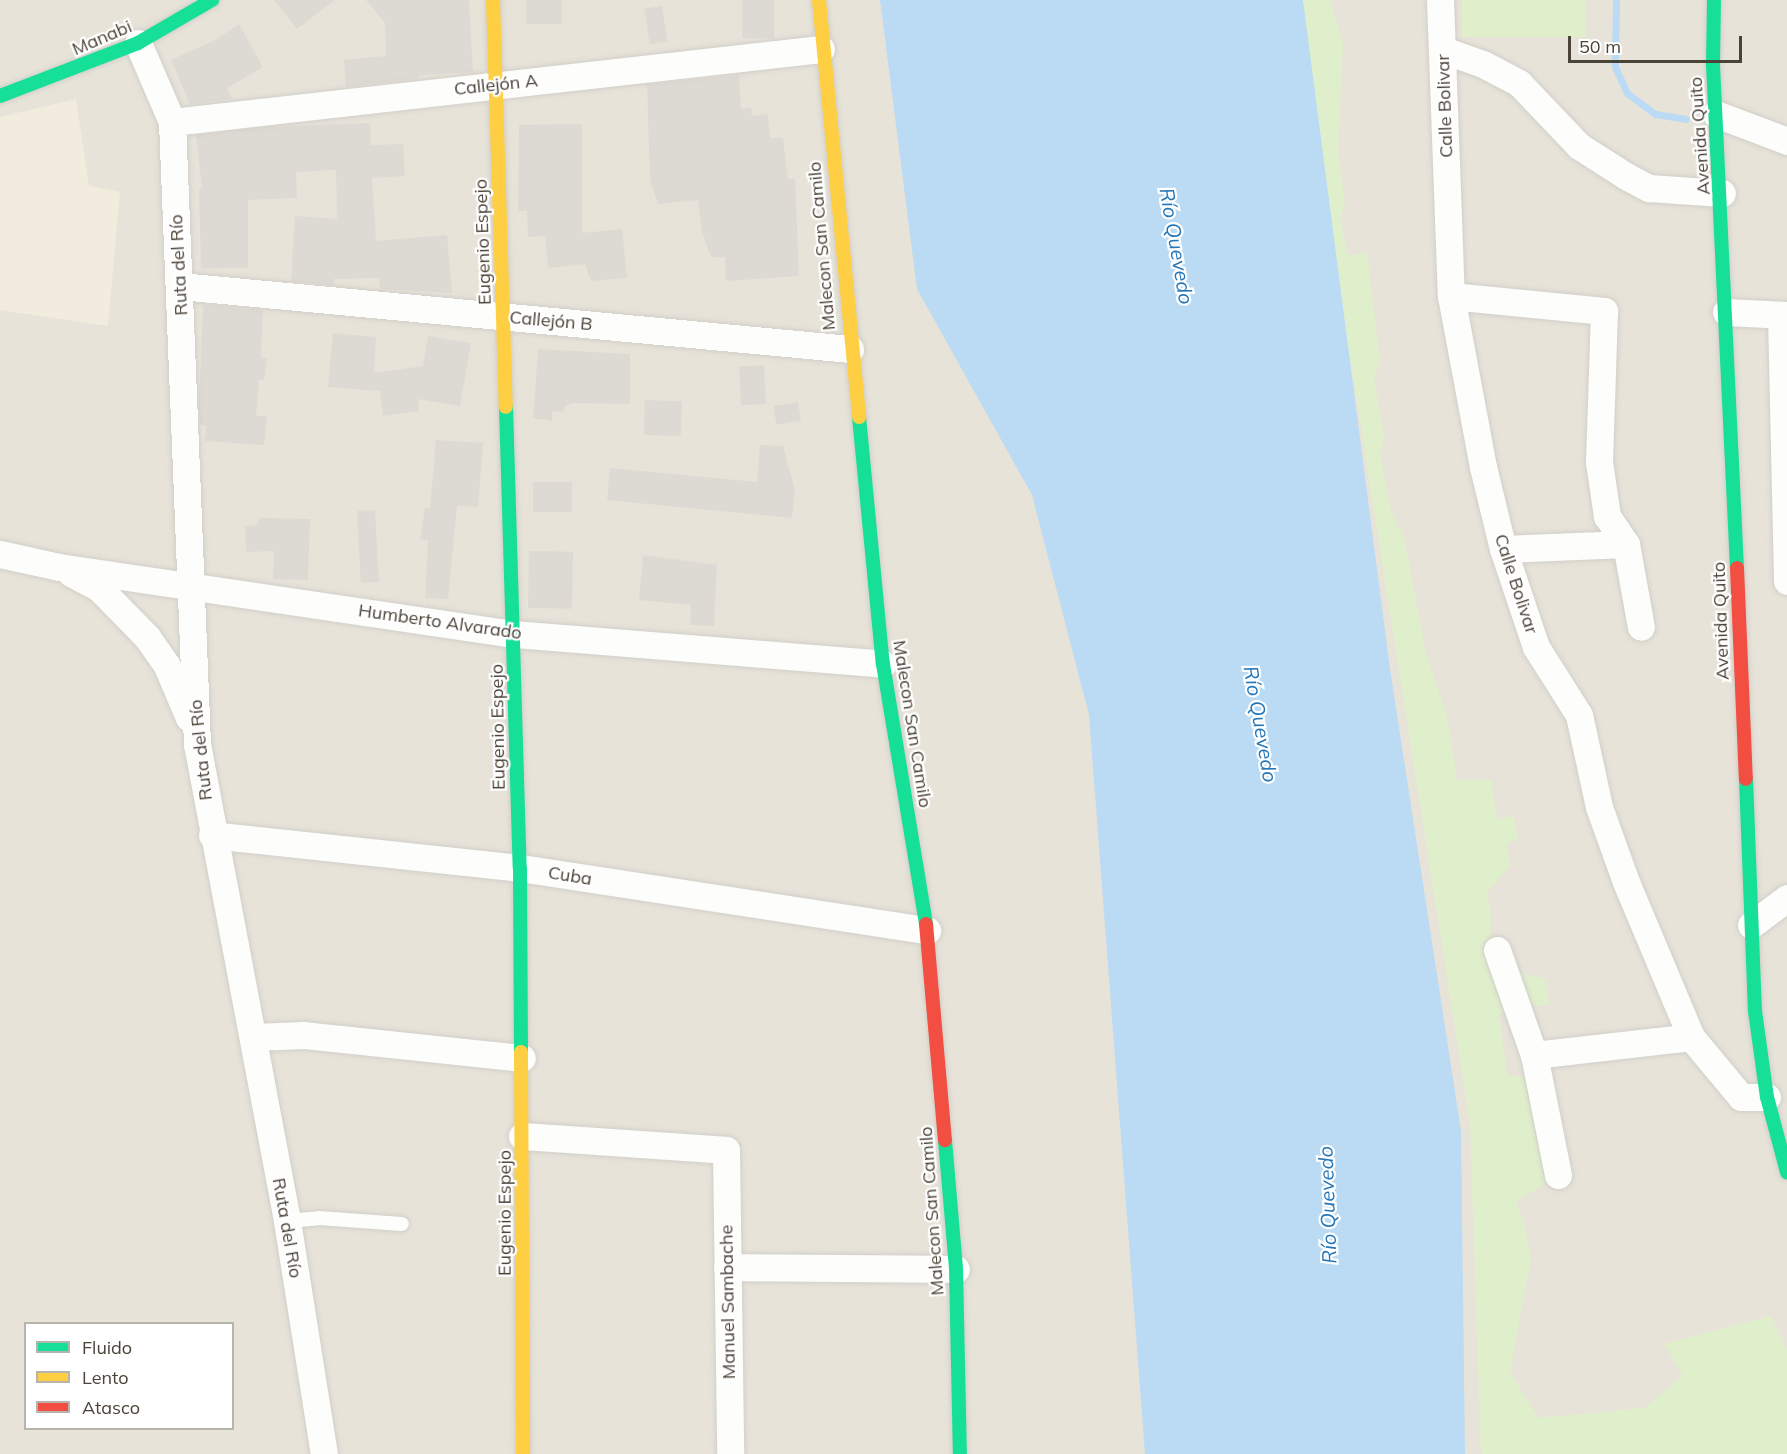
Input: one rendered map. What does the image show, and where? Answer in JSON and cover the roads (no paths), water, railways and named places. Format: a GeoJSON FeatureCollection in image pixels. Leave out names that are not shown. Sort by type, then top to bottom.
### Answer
{"type":"FeatureCollection","features":[{"type":"Feature","properties":{"kind":"main road","name":"Manabi"},"geometry":{"type":"LineString","coordinates":[[0,96],[138,43],[212,0]]}},
{"type":"Feature","properties":{"kind":"main road","name":"Eugenio Espejo"},"geometry":{"type":"LineString","coordinates":[[493,0],[514,634],[519,868],[523,1454]]}},
{"type":"Feature","properties":{"kind":"main road","name":"Malecon San Camilo"},"geometry":{"type":"LineString","coordinates":[[819,0],[821,49],[883,664],[927,930],[956,1269],[960,1454]]}},
{"type":"Feature","properties":{"kind":"main road","name":"Avenida Quito"},"geometry":{"type":"LineString","coordinates":[[1700,0],[1713,65]]}},
{"type":"Feature","properties":{"kind":"main road","name":"Avenida Quito"},"geometry":{"type":"LineString","coordinates":[[1714,0],[1713,65],[1722,193],[1755,1011],[1767,1097],[1787,1172]]}},
{"type":"Feature","properties":{"kind":"street","name":"Calle Bolivar"},"geometry":{"type":"LineString","coordinates":[[1440,0],[1451,296],[1483,467],[1503,549],[1536,648],[1579,715],[1603,818],[1691,1037],[1741,1097],[1767,1097]]}},
{"type":"Feature","properties":{"kind":"street","name":"Ruta del Río"},"geometry":{"type":"LineString","coordinates":[[138,43],[172,122],[197,744],[212,836],[253,1037],[287,1221],[324,1454]]}},
{"type":"Feature","properties":{"kind":"street","name":"Callejón A"},"geometry":{"type":"LineString","coordinates":[[172,122],[821,49]]}},
{"type":"Feature","properties":{"kind":"street"},"geometry":{"type":"LineString","coordinates":[[1443,50],[1483,64],[1519,83],[1579,146],[1649,188],[1722,193]]}},
{"type":"Feature","properties":{"kind":"street"},"geometry":{"type":"LineString","coordinates":[[1716,114],[1787,141]]}},
{"type":"Feature","properties":{"kind":"street","name":"Callejón B"},"geometry":{"type":"LineString","coordinates":[[180,286],[850,349]]}},
{"type":"Feature","properties":{"kind":"street"},"geometry":{"type":"LineString","coordinates":[[1451,296],[1604,311],[1599,462],[1606,516],[1626,544],[1641,627]]}},
{"type":"Feature","properties":{"kind":"street"},"geometry":{"type":"LineString","coordinates":[[1726,312],[1784,315],[1787,580]]}},
{"type":"Feature","properties":{"kind":"street"},"geometry":{"type":"LineString","coordinates":[[1503,549],[1626,544]]}},
{"type":"Feature","properties":{"kind":"street","name":"Humberto Alvarado"},"geometry":{"type":"LineString","coordinates":[[0,554],[59,567],[514,634],[883,664]]}},
{"type":"Feature","properties":{"kind":"street"},"geometry":{"type":"LineString","coordinates":[[59,567],[99,588],[147,637],[167,666],[197,744]]}},
{"type":"Feature","properties":{"kind":"street","name":"Cuba"},"geometry":{"type":"LineString","coordinates":[[212,836],[519,868],[927,930]]}},
{"type":"Feature","properties":{"kind":"street"},"geometry":{"type":"LineString","coordinates":[[1751,925],[1787,897]]}},
{"type":"Feature","properties":{"kind":"street"},"geometry":{"type":"LineString","coordinates":[[1497,950],[1534,1055],[1558,1175]]}},
{"type":"Feature","properties":{"kind":"street"},"geometry":{"type":"LineString","coordinates":[[253,1037],[304,1035],[522,1058]]}},
{"type":"Feature","properties":{"kind":"street"},"geometry":{"type":"LineString","coordinates":[[1534,1055],[1691,1037]]}},
{"type":"Feature","properties":{"kind":"street","name":"Manuel Sambache"},"geometry":{"type":"LineString","coordinates":[[522,1136],[726,1150],[730,1454]]}},
{"type":"Feature","properties":{"kind":"street"},"geometry":{"type":"LineString","coordinates":[[728,1267],[956,1269]]}},
{"type":"Feature","properties":{"kind":"lane"},"geometry":{"type":"LineString","coordinates":[[287,1221],[319,1218],[402,1224]]}},
{"type":"Feature","properties":{"kind":"water","name":"Río Quevedo"},"geometry":{"type":"Polygon","coordinates":[[[880,0],[1303,0],[1390,669],[1461,1131],[1465,1454],[1145,1454],[1089,715],[1032,495],[917,289],[880,0]]]}},
{"type":"Feature","properties":{"kind":"waterway"},"geometry":{"type":"LineString","coordinates":[[1616,0],[1615,67],[1627,93],[1655,114],[1686,119]]}}]}
